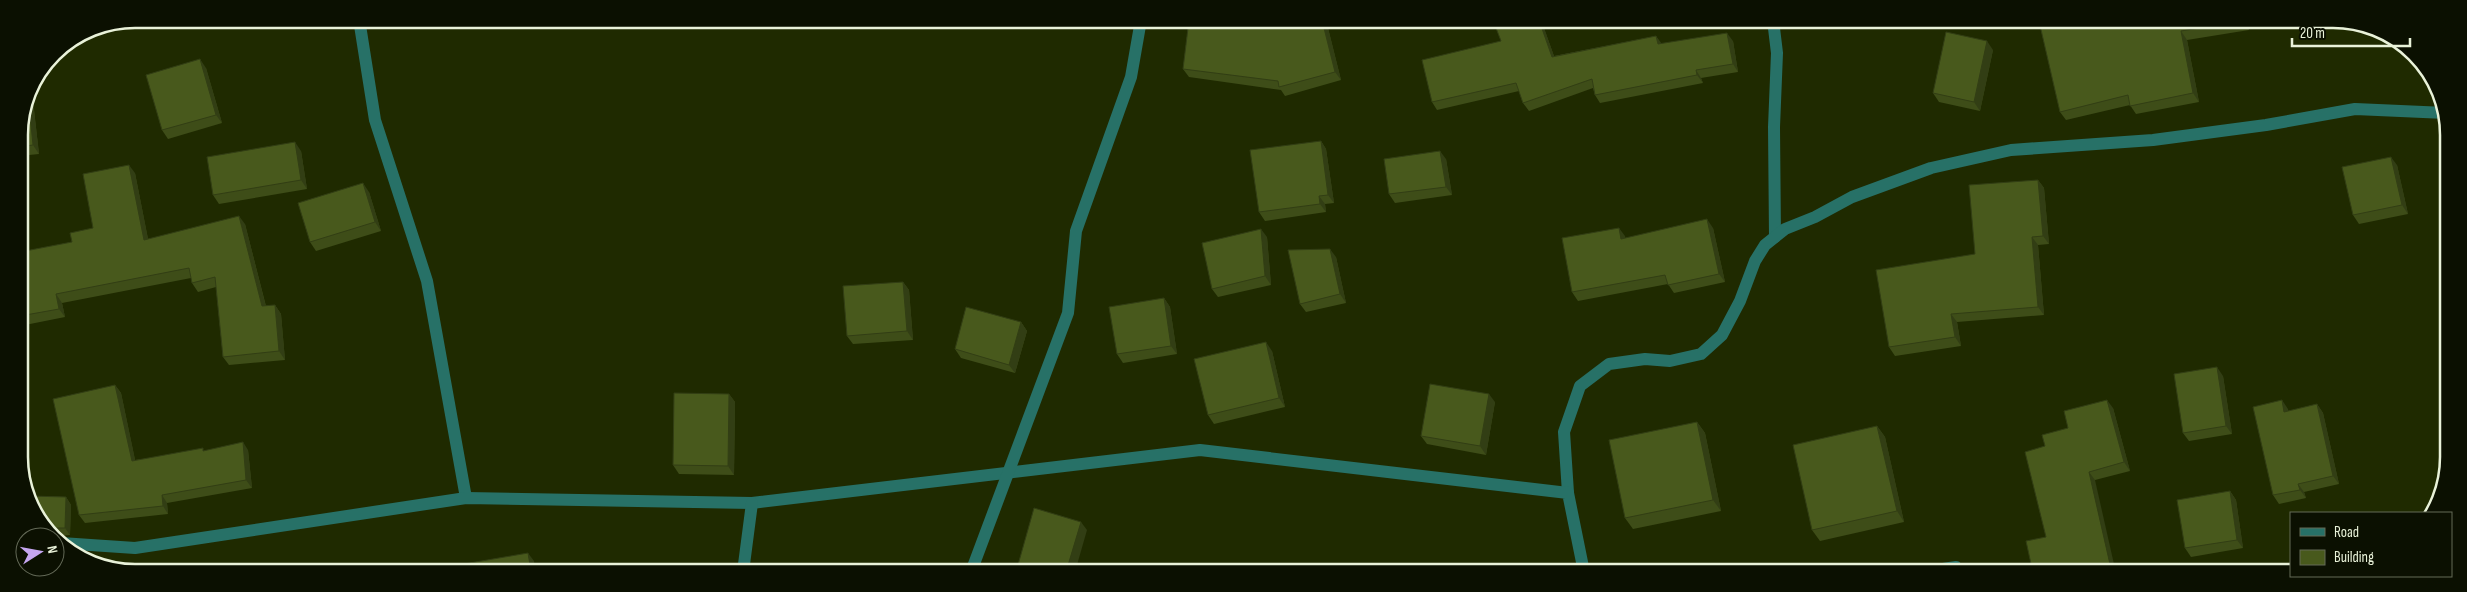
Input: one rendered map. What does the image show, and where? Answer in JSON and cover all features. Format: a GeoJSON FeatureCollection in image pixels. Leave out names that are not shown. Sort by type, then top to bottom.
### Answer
{"type":"FeatureCollection","features":[{"type":"Feature","properties":{"kind":"street"},"geometry":{"type":"LineString","coordinates":[[360,28],[375,120],[427,281],[466,498]]}},
{"type":"Feature","properties":{"kind":"street"},"geometry":{"type":"LineString","coordinates":[[974,564],[1068,314],[1076,231],[1131,77],[1140,28]]}},
{"type":"Feature","properties":{"kind":"street"},"geometry":{"type":"LineString","coordinates":[[1774,28],[1778,52],[1774,127],[1775,237]]}},
{"type":"Feature","properties":{"kind":"street"},"geometry":{"type":"LineString","coordinates":[[1582,564],[1568,493],[1564,432],[1580,386],[1609,364],[1645,359],[1670,361],[1701,354],[1722,335],[1740,300],[1755,261],[1765,245],[1785,229],[1815,217],[1852,197],[1931,168],[2011,150],[2153,140],[2266,126],[2355,109],[2437,113]]}},
{"type":"Feature","properties":{"kind":"street"},"geometry":{"type":"LineString","coordinates":[[72,544],[134,548],[466,498],[752,503],[1200,450],[1568,493]]}},
{"type":"Feature","properties":{"kind":"street"},"geometry":{"type":"LineString","coordinates":[[744,564],[752,503]]}},
{"type":"Feature","properties":{"kind":"building"},"geometry":{"type":"Polygon","coordinates":[[[1188,28],[1324,28],[1335,72],[1279,87],[1278,81],[1183,69],[1188,28]]]}},
{"type":"Feature","properties":{"kind":"building"},"geometry":{"type":"Polygon","coordinates":[[[1496,28],[1542,28],[1552,57],[1656,36],[1658,44],[1727,33],[1733,64],[1696,70],[1697,75],[1595,95],[1592,79],[1523,103],[1516,83],[1432,102],[1422,60],[1501,41],[1496,28]]]}},
{"type":"Feature","properties":{"kind":"building"},"geometry":{"type":"Polygon","coordinates":[[[2041,28],[2200,28],[2181,31],[2193,93],[2130,106],[2128,95],[2060,112],[2041,28]]]}},
{"type":"Feature","properties":{"kind":"building"},"geometry":{"type":"Polygon","coordinates":[[[1946,32],[1987,41],[1974,102],[1933,93],[1946,32]]]}},
{"type":"Feature","properties":{"kind":"building"},"geometry":{"type":"Polygon","coordinates":[[[200,59],[216,115],[162,130],[146,75],[200,59]]]}},
{"type":"Feature","properties":{"kind":"building"},"geometry":{"type":"Polygon","coordinates":[[[30,113],[33,145],[28,146],[30,113]]]}},
{"type":"Feature","properties":{"kind":"building"},"geometry":{"type":"Polygon","coordinates":[[[1321,141],[1328,195],[1319,196],[1320,204],[1259,212],[1250,150],[1321,141]]]}},
{"type":"Feature","properties":{"kind":"building"},"geometry":{"type":"Polygon","coordinates":[[[295,142],[301,180],[213,195],[207,157],[295,142]]]}},
{"type":"Feature","properties":{"kind":"building"},"geometry":{"type":"Polygon","coordinates":[[[1440,151],[1446,187],[1389,194],[1384,159],[1440,151]]]}},
{"type":"Feature","properties":{"kind":"building"},"geometry":{"type":"Polygon","coordinates":[[[2391,157],[2402,205],[2353,215],[2342,167],[2391,157]]]}},
{"type":"Feature","properties":{"kind":"building"},"geometry":{"type":"Polygon","coordinates":[[[129,165],[144,240],[239,216],[262,306],[275,305],[279,351],[223,357],[215,277],[192,283],[189,268],[56,294],[59,309],[28,315],[28,250],[72,242],[70,233],[93,228],[83,174],[129,165]]]}},
{"type":"Feature","properties":{"kind":"building"},"geometry":{"type":"Polygon","coordinates":[[[2038,180],[2043,236],[2032,237],[2038,307],[1951,314],[1955,337],[1889,347],[1876,270],[1975,254],[1969,185],[2038,180]]]}},
{"type":"Feature","properties":{"kind":"building"},"geometry":{"type":"Polygon","coordinates":[[[363,183],[375,222],[310,242],[298,203],[363,183]]]}},
{"type":"Feature","properties":{"kind":"building"},"geometry":{"type":"Polygon","coordinates":[[[1707,219],[1719,274],[1668,285],[1665,275],[1572,292],[1562,238],[1619,228],[1621,239],[1707,219]]]}},
{"type":"Feature","properties":{"kind":"building"},"geometry":{"type":"Polygon","coordinates":[[[1261,229],[1265,276],[1212,289],[1202,243],[1261,229]]]}},
{"type":"Feature","properties":{"kind":"building"},"geometry":{"type":"Polygon","coordinates":[[[1330,249],[1340,294],[1300,304],[1288,250],[1330,249]]]}},
{"type":"Feature","properties":{"kind":"building"},"geometry":{"type":"Polygon","coordinates":[[[903,282],[907,331],[847,336],[843,286],[903,282]]]}},
{"type":"Feature","properties":{"kind":"building"},"geometry":{"type":"Polygon","coordinates":[[[1164,298],[1171,346],[1117,354],[1109,307],[1164,298]]]}},
{"type":"Feature","properties":{"kind":"building"},"geometry":{"type":"Polygon","coordinates":[[[966,307],[1021,322],[1009,365],[955,349],[966,307]]]}},
{"type":"Feature","properties":{"kind":"building"},"geometry":{"type":"Polygon","coordinates":[[[1266,342],[1279,398],[1208,415],[1194,359],[1266,342]]]}},
{"type":"Feature","properties":{"kind":"building"},"geometry":{"type":"Polygon","coordinates":[[[2217,367],[2226,426],[2183,433],[2174,374],[2217,367]]]}},
{"type":"Feature","properties":{"kind":"building"},"geometry":{"type":"Polygon","coordinates":[[[1430,384],[1489,394],[1480,446],[1421,436],[1430,384]]]}},
{"type":"Feature","properties":{"kind":"building"},"geometry":{"type":"Polygon","coordinates":[[[115,385],[132,461],[203,448],[203,451],[243,442],[246,480],[162,495],[163,506],[79,515],[53,399],[115,385]]]}},
{"type":"Feature","properties":{"kind":"building"},"geometry":{"type":"Polygon","coordinates":[[[674,393],[729,394],[728,466],[673,465],[674,393]]]}},
{"type":"Feature","properties":{"kind":"building"},"geometry":{"type":"Polygon","coordinates":[[[2107,400],[2124,462],[2089,472],[2110,564],[2031,564],[2026,541],[2046,537],[2025,452],[2045,446],[2042,435],[2068,428],[2064,411],[2107,400]]]}},
{"type":"Feature","properties":{"kind":"building"},"geometry":{"type":"Polygon","coordinates":[[[2282,400],[2284,412],[2317,404],[2333,476],[2298,484],[2300,490],[2273,495],[2253,407],[2282,400]]]}},
{"type":"Feature","properties":{"kind":"building"},"geometry":{"type":"Polygon","coordinates":[[[1697,422],[1713,500],[1625,518],[1609,440],[1697,422]]]}},
{"type":"Feature","properties":{"kind":"building"},"geometry":{"type":"Polygon","coordinates":[[[1877,426],[1897,511],[1812,530],[1793,445],[1877,426]]]}},
{"type":"Feature","properties":{"kind":"building"},"geometry":{"type":"Polygon","coordinates":[[[2230,491],[2237,540],[2185,548],[2177,500],[2230,491]]]}},
{"type":"Feature","properties":{"kind":"building"},"geometry":{"type":"Polygon","coordinates":[[[35,496],[66,497],[65,528],[54,527],[42,511],[35,496]]]}},
{"type":"Feature","properties":{"kind":"building"},"geometry":{"type":"Polygon","coordinates":[[[1034,508],[1081,522],[1068,564],[1018,564],[1034,508]]]}},
{"type":"Feature","properties":{"kind":"building"},"geometry":{"type":"Polygon","coordinates":[[[528,553],[530,564],[464,564],[528,553]]]}}]}
